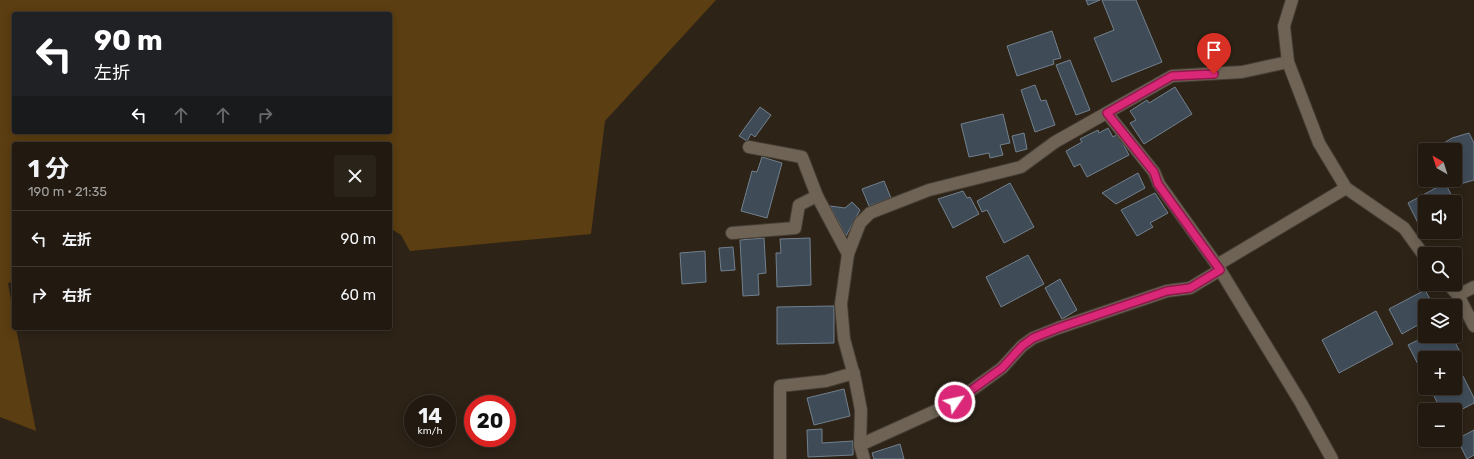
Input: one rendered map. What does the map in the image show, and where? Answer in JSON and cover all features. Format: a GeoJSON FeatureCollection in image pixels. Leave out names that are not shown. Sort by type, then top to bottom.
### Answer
{"type":"FeatureCollection","features":[{"type":"Feature","properties":{"kind":"street"},"geometry":{"type":"LineString","coordinates":[[1292,0],[1284,26],[1288,62],[1312,130],[1346,188],[1404,228],[1418,247]]}},
{"type":"Feature","properties":{"kind":"street"},"geometry":{"type":"LineString","coordinates":[[864,459],[860,445],[861,410],[854,373],[844,339],[841,304],[848,254],[860,223],[870,213],[929,190],[1021,167],[1055,142],[1172,76],[1242,72],[1288,62]]}},
{"type":"Feature","properties":{"kind":"street"},"geometry":{"type":"LineString","coordinates":[[1107,113],[1154,172],[1158,184],[1218,267],[1301,403],[1332,459]]}},
{"type":"Feature","properties":{"kind":"street"},"geometry":{"type":"LineString","coordinates":[[748,147],[802,157],[817,196],[848,254]]}},
{"type":"Feature","properties":{"kind":"street"},"geometry":{"type":"LineString","coordinates":[[860,445],[955,402],[1002,368],[1022,346],[1033,338],[1167,291],[1190,288],[1218,267],[1346,188]]}},
{"type":"Feature","properties":{"kind":"street"},"geometry":{"type":"LineString","coordinates":[[732,233],[795,228],[799,205],[817,196]]}},
{"type":"Feature","properties":{"kind":"street"},"geometry":{"type":"LineString","coordinates":[[1458,295],[1474,287]]}},
{"type":"Feature","properties":{"kind":"street"},"geometry":{"type":"LineString","coordinates":[[1454,291],[1458,295],[1474,326]]}},
{"type":"Feature","properties":{"kind":"street"},"geometry":{"type":"LineString","coordinates":[[780,459],[780,386],[826,381],[854,373]]}},
{"type":"Feature","properties":{"kind":"shaded area"},"geometry":{"type":"Polygon","coordinates":[[[0,0],[716,0],[605,121],[591,234],[410,251],[401,235],[392,229],[392,142],[12,142],[12,282],[8,283],[12,305],[12,330],[16,330],[36,431],[0,417],[0,0]]]}},
{"type":"Feature","properties":{"kind":"building"},"geometry":{"type":"Polygon","coordinates":[[[1086,0],[1100,0],[1088,5],[1086,0]]]}},
{"type":"Feature","properties":{"kind":"building"},"geometry":{"type":"Polygon","coordinates":[[[1102,0],[1136,0],[1162,62],[1112,82],[1094,38],[1114,30],[1102,0]]]}},
{"type":"Feature","properties":{"kind":"building"},"geometry":{"type":"Polygon","coordinates":[[[1052,31],[1061,58],[1053,60],[1054,64],[1017,76],[1007,46],[1052,31]]]}},
{"type":"Feature","properties":{"kind":"building"},"geometry":{"type":"Polygon","coordinates":[[[1070,60],[1090,110],[1076,115],[1056,65],[1070,60]]]}},
{"type":"Feature","properties":{"kind":"building"},"geometry":{"type":"Polygon","coordinates":[[[1035,85],[1041,101],[1046,100],[1055,125],[1035,132],[1021,90],[1035,85]]]}},
{"type":"Feature","properties":{"kind":"building"},"geometry":{"type":"Polygon","coordinates":[[[1175,87],[1192,114],[1144,144],[1130,123],[1136,120],[1130,111],[1147,100],[1149,103],[1175,87]]]}},
{"type":"Feature","properties":{"kind":"building"},"geometry":{"type":"Polygon","coordinates":[[[760,107],[771,115],[755,137],[751,134],[747,141],[739,136],[760,107]]]}},
{"type":"Feature","properties":{"kind":"building"},"geometry":{"type":"Polygon","coordinates":[[[1003,114],[1010,143],[1000,145],[1003,155],[990,158],[989,153],[969,157],[961,124],[1003,114]]]}},
{"type":"Feature","properties":{"kind":"building"},"geometry":{"type":"Polygon","coordinates":[[[1108,128],[1113,137],[1118,134],[1129,155],[1087,177],[1080,164],[1074,167],[1066,151],[1082,142],[1080,139],[1098,130],[1099,133],[1108,128]]]}},
{"type":"Feature","properties":{"kind":"building"},"geometry":{"type":"Polygon","coordinates":[[[1024,133],[1027,149],[1016,152],[1012,136],[1024,133]]]}},
{"type":"Feature","properties":{"kind":"building"},"geometry":{"type":"Polygon","coordinates":[[[1469,133],[1474,143],[1474,180],[1462,183],[1462,143],[1444,143],[1452,138],[1469,133]]]}},
{"type":"Feature","properties":{"kind":"building"},"geometry":{"type":"Polygon","coordinates":[[[762,157],[782,163],[767,218],[741,211],[752,171],[757,172],[762,157]]]}},
{"type":"Feature","properties":{"kind":"building"},"geometry":{"type":"Polygon","coordinates":[[[1138,173],[1145,188],[1116,204],[1102,193],[1138,173]]]}},
{"type":"Feature","properties":{"kind":"building"},"geometry":{"type":"Polygon","coordinates":[[[884,181],[891,198],[869,206],[862,189],[884,181]]]}},
{"type":"Feature","properties":{"kind":"building"},"geometry":{"type":"Polygon","coordinates":[[[1010,183],[1034,227],[1004,243],[987,210],[982,212],[977,201],[1010,183]]]}},
{"type":"Feature","properties":{"kind":"building"},"geometry":{"type":"Polygon","coordinates":[[[1438,187],[1447,187],[1451,195],[1423,195],[1438,187]]]}},
{"type":"Feature","properties":{"kind":"building"},"geometry":{"type":"Polygon","coordinates":[[[963,191],[967,198],[970,197],[979,214],[953,228],[938,199],[963,191]]]}},
{"type":"Feature","properties":{"kind":"building"},"geometry":{"type":"Polygon","coordinates":[[[1155,193],[1168,213],[1150,223],[1153,227],[1137,236],[1121,210],[1155,193]]]}},
{"type":"Feature","properties":{"kind":"building"},"geometry":{"type":"Polygon","coordinates":[[[1418,198],[1418,223],[1408,203],[1418,198]]]}},
{"type":"Feature","properties":{"kind":"building"},"geometry":{"type":"Polygon","coordinates":[[[852,202],[860,210],[846,236],[830,206],[845,208],[852,202]]]}},
{"type":"Feature","properties":{"kind":"building"},"geometry":{"type":"Polygon","coordinates":[[[764,238],[766,273],[758,274],[759,295],[743,296],[740,240],[764,238]]]}},
{"type":"Feature","properties":{"kind":"building"},"geometry":{"type":"Polygon","coordinates":[[[810,238],[811,285],[777,287],[776,253],[781,253],[780,239],[810,238]]]}},
{"type":"Feature","properties":{"kind":"building"},"geometry":{"type":"Polygon","coordinates":[[[733,247],[735,270],[721,271],[719,248],[733,247]]]}},
{"type":"Feature","properties":{"kind":"building"},"geometry":{"type":"Polygon","coordinates":[[[705,251],[706,282],[682,284],[680,253],[705,251]]]}},
{"type":"Feature","properties":{"kind":"building"},"geometry":{"type":"Polygon","coordinates":[[[1028,255],[1044,284],[1001,307],[986,277],[1028,255]]]}},
{"type":"Feature","properties":{"kind":"building"},"geometry":{"type":"Polygon","coordinates":[[[1060,279],[1077,310],[1062,319],[1045,288],[1060,279]]]}},
{"type":"Feature","properties":{"kind":"building"},"geometry":{"type":"Polygon","coordinates":[[[1423,291],[1426,291],[1430,299],[1418,299],[1418,325],[1402,334],[1389,309],[1423,291]]]}},
{"type":"Feature","properties":{"kind":"building"},"geometry":{"type":"Polygon","coordinates":[[[834,306],[834,343],[777,344],[777,307],[834,306]]]}},
{"type":"Feature","properties":{"kind":"building"},"geometry":{"type":"Polygon","coordinates":[[[1376,311],[1393,344],[1339,373],[1322,340],[1376,311]]]}},
{"type":"Feature","properties":{"kind":"building"},"geometry":{"type":"Polygon","coordinates":[[[1418,340],[1418,343],[1456,343],[1460,351],[1418,351],[1418,364],[1408,345],[1418,340]]]}},
{"type":"Feature","properties":{"kind":"building"},"geometry":{"type":"Polygon","coordinates":[[[1462,376],[1474,398],[1474,403],[1462,409],[1462,403],[1438,403],[1434,395],[1462,395],[1462,376]]]}},
{"type":"Feature","properties":{"kind":"building"},"geometry":{"type":"Polygon","coordinates":[[[844,389],[850,416],[814,425],[807,398],[844,389]]]}},
{"type":"Feature","properties":{"kind":"building"},"geometry":{"type":"Polygon","coordinates":[[[822,429],[822,443],[853,441],[853,455],[808,457],[807,430],[822,429]]]}},
{"type":"Feature","properties":{"kind":"building"},"geometry":{"type":"Polygon","coordinates":[[[1474,430],[1474,455],[1467,459],[1461,447],[1462,436],[1474,430]]]}},
{"type":"Feature","properties":{"kind":"building"},"geometry":{"type":"Polygon","coordinates":[[[900,444],[904,459],[874,459],[872,453],[900,444]]]}},
{"type":"Feature","properties":{"kind":"route"},"geometry":{"type":"LineString","coordinates":[[955,402],[990,378],[1002,368],[1022,346],[1033,338],[1167,291],[1190,288],[1220,270],[1158,184],[1154,172],[1107,113],[1172,76],[1214,74]]}}]}
